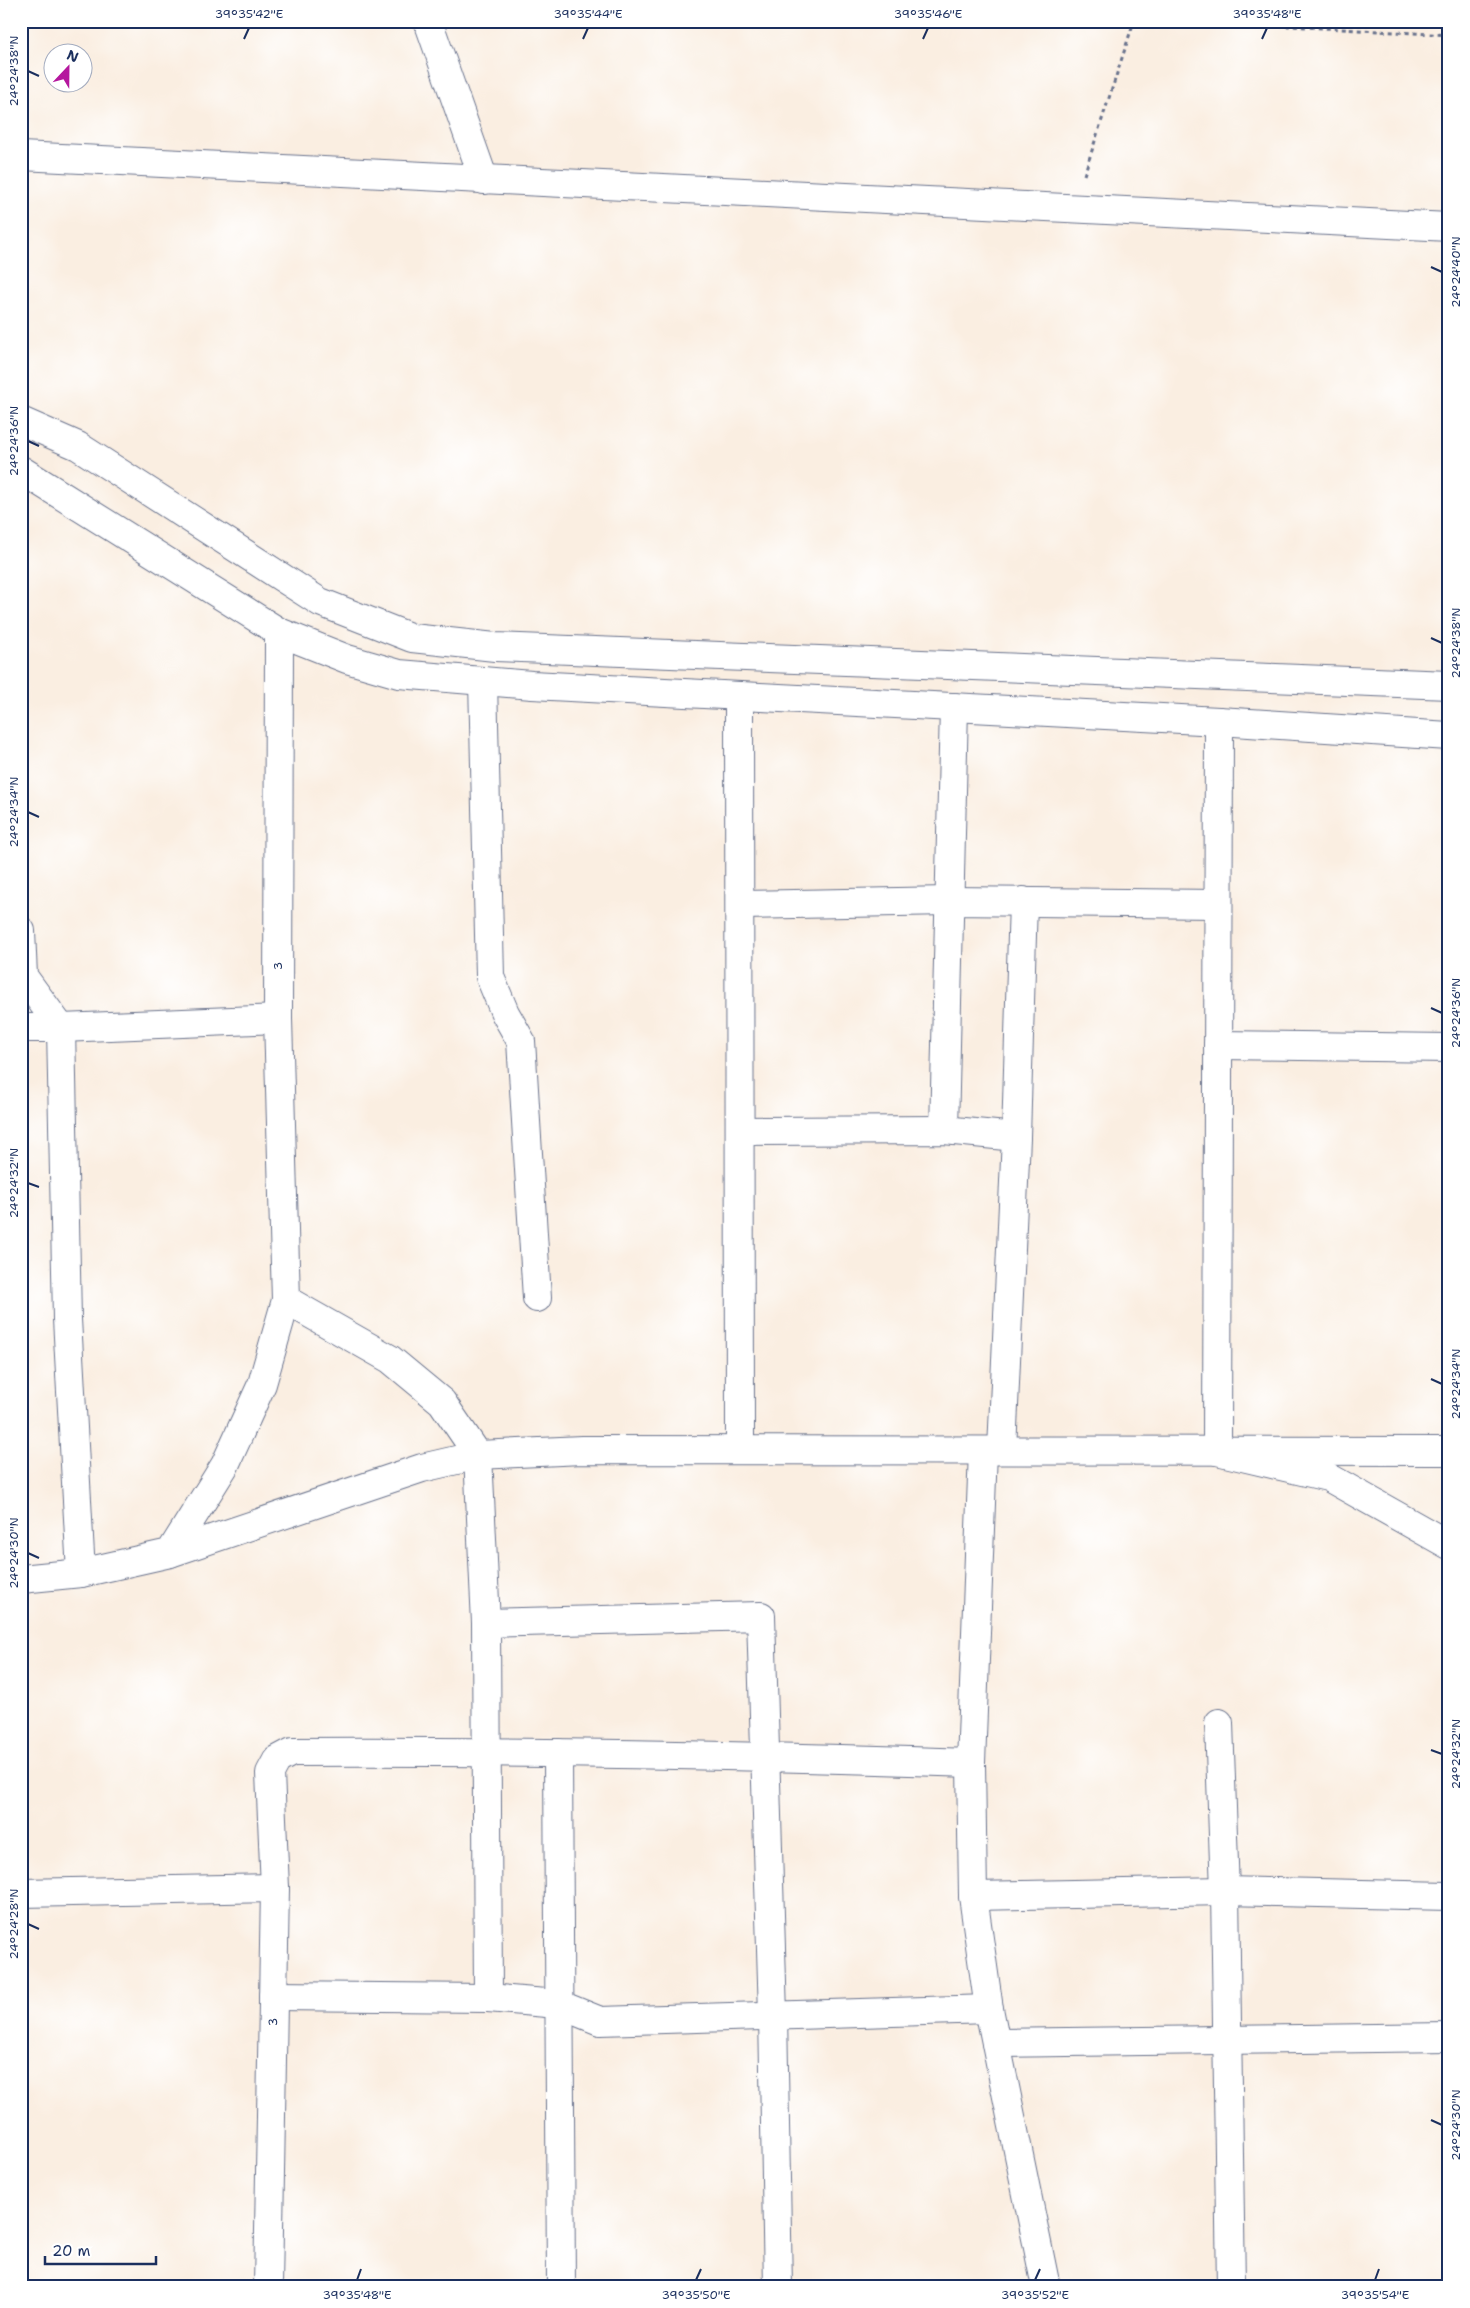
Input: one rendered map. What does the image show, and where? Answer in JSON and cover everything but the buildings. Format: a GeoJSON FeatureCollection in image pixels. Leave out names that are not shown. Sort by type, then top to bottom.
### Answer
{"type":"FeatureCollection","features":[{"type":"Feature","properties":{"kind":"street"},"geometry":{"type":"LineString","coordinates":[[428,21],[484,180]]}},
{"type":"Feature","properties":{"kind":"street"},"geometry":{"type":"LineString","coordinates":[[21,156],[1449,227]]}},
{"type":"Feature","properties":{"kind":"street"},"geometry":{"type":"LineString","coordinates":[[21,422],[78,446],[320,602],[412,638],[505,648],[1449,685]]}},
{"type":"Feature","properties":{"kind":"street"},"geometry":{"type":"LineString","coordinates":[[21,470],[279,632],[347,658],[399,674],[532,685],[1219,721],[1449,736]]}},
{"type":"Feature","properties":{"kind":"street","name":"3"},"geometry":{"type":"LineString","coordinates":[[170,1553],[225,1465],[262,1384],[286,1300],[278,1019],[279,632]]}},
{"type":"Feature","properties":{"kind":"street"},"geometry":{"type":"LineString","coordinates":[[483,681],[490,977],[505,1013],[521,1041],[537,1298]]}},
{"type":"Feature","properties":{"kind":"street"},"geometry":{"type":"LineString","coordinates":[[739,696],[740,1450]]}},
{"type":"Feature","properties":{"kind":"street"},"geometry":{"type":"LineString","coordinates":[[944,1130],[954,707]]}},
{"type":"Feature","properties":{"kind":"street"},"geometry":{"type":"LineString","coordinates":[[1217,1451],[1219,721]]}},
{"type":"Feature","properties":{"kind":"street"},"geometry":{"type":"LineString","coordinates":[[740,905],[950,901],[1218,904]]}},
{"type":"Feature","properties":{"kind":"street"},"geometry":{"type":"LineString","coordinates":[[1024,901],[1016,1136],[971,1764],[973,1896],[989,2009],[1046,2287]]}},
{"type":"Feature","properties":{"kind":"street"},"geometry":{"type":"LineString","coordinates":[[21,931],[23,976],[61,1028],[66,1319],[81,1573]]}},
{"type":"Feature","properties":{"kind":"street"},"geometry":{"type":"LineString","coordinates":[[21,1028],[278,1019]]}},
{"type":"Feature","properties":{"kind":"street"},"geometry":{"type":"LineString","coordinates":[[1218,1045],[1449,1048]]}},
{"type":"Feature","properties":{"kind":"street"},"geometry":{"type":"LineString","coordinates":[[740,1131],[944,1130],[1016,1136]]}},
{"type":"Feature","properties":{"kind":"street"},"geometry":{"type":"LineString","coordinates":[[286,1300],[390,1359],[442,1402],[478,1455],[486,1623],[488,1998]]}},
{"type":"Feature","properties":{"kind":"street"},"geometry":{"type":"LineString","coordinates":[[21,1578],[81,1573],[170,1553],[386,1479],[422,1468],[478,1455],[582,1450],[1449,1452]]}},
{"type":"Feature","properties":{"kind":"street"},"geometry":{"type":"LineString","coordinates":[[1217,1451],[1328,1477],[1449,1545]]}},
{"type":"Feature","properties":{"kind":"street"},"geometry":{"type":"LineString","coordinates":[[486,1623],[761,1616],[773,2015],[778,2287]]}},
{"type":"Feature","properties":{"kind":"street"},"geometry":{"type":"LineString","coordinates":[[1219,1723],[1225,1891],[1231,2287]]}},
{"type":"Feature","properties":{"kind":"street"},"geometry":{"type":"LineString","coordinates":[[487,1751],[766,1756],[971,1764]]}},
{"type":"Feature","properties":{"kind":"street","name":"3"},"geometry":{"type":"LineString","coordinates":[[268,2287],[275,1888],[270,1773],[277,1760],[292,1752],[487,1751]]}},
{"type":"Feature","properties":{"kind":"street"},"geometry":{"type":"LineString","coordinates":[[558,1753],[561,2287]]}},
{"type":"Feature","properties":{"kind":"street"},"geometry":{"type":"LineString","coordinates":[[21,1894],[275,1888]]}},
{"type":"Feature","properties":{"kind":"street"},"geometry":{"type":"LineString","coordinates":[[973,1896],[1225,1891],[1449,1896]]}},
{"type":"Feature","properties":{"kind":"street"},"geometry":{"type":"LineString","coordinates":[[273,1996],[488,1998],[558,2004],[600,2021],[989,2009]]}},
{"type":"Feature","properties":{"kind":"street"},"geometry":{"type":"LineString","coordinates":[[996,2044],[1449,2037]]}},
{"type":"Feature","properties":{"kind":"path"},"geometry":{"type":"LineString","coordinates":[[1073,209],[1134,21]]}},
{"type":"Feature","properties":{"kind":"path"},"geometry":{"type":"LineString","coordinates":[[1198,21],[1449,35]]}}]}
